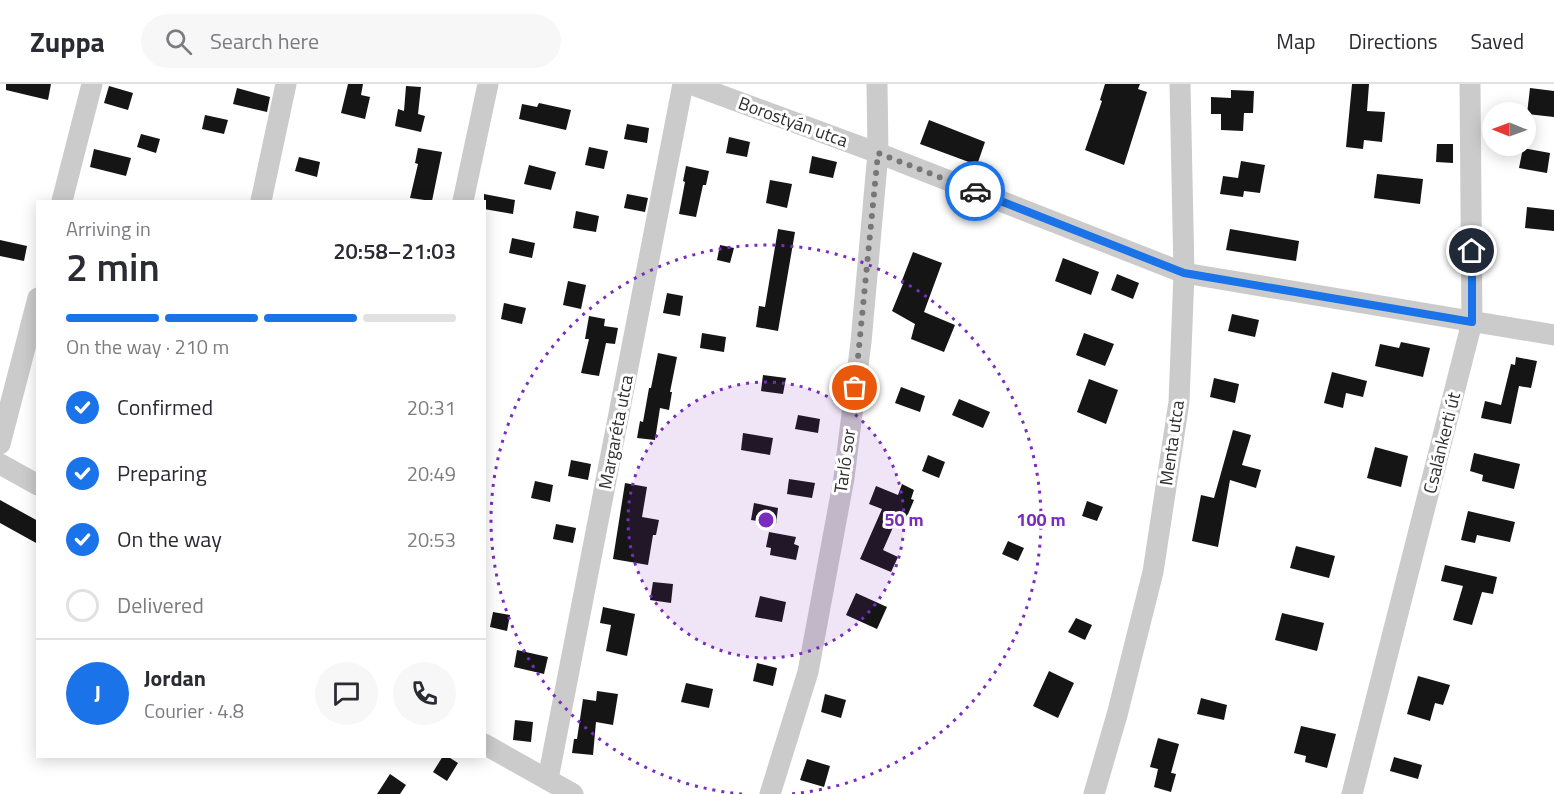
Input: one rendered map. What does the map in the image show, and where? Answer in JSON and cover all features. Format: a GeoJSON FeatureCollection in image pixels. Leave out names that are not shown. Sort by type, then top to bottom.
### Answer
{"type":"FeatureCollection","features":[{"type":"Feature","properties":{"kind":"street"},"geometry":{"type":"LineString","coordinates":[[62,200],[92,84]]}},
{"type":"Feature","properties":{"kind":"street"},"geometry":{"type":"LineString","coordinates":[[261,200],[286,84]]}},
{"type":"Feature","properties":{"kind":"street"},"geometry":{"type":"LineString","coordinates":[[463,200],[488,84]]}},
{"type":"Feature","properties":{"kind":"street","name":"Margaréta utca"},"geometry":{"type":"LineString","coordinates":[[548,779],[683,84]]}},
{"type":"Feature","properties":{"kind":"street","name":"Borostyán utca"},"geometry":{"type":"LineString","coordinates":[[690,84],[878,153],[1184,273],[1554,335]]}},
{"type":"Feature","properties":{"kind":"street","name":"Tarló sor"},"geometry":{"type":"LineString","coordinates":[[770,794],[808,672],[842,489],[861,342],[878,153],[877,84]]}},
{"type":"Feature","properties":{"kind":"street","name":"Menta utca"},"geometry":{"type":"LineString","coordinates":[[1094,794],[1117,715],[1153,572],[1179,402],[1184,273],[1180,84]]}},
{"type":"Feature","properties":{"kind":"street","name":"Csalánkerti út"},"geometry":{"type":"LineString","coordinates":[[1352,794],[1472,322],[1470,84]]}},
{"type":"Feature","properties":{"kind":"street"},"geometry":{"type":"LineString","coordinates":[[0,444],[36,306]]}},
{"type":"Feature","properties":{"kind":"street"},"geometry":{"type":"LineString","coordinates":[[0,464],[36,484]]}},
{"type":"Feature","properties":{"kind":"street"},"geometry":{"type":"LineString","coordinates":[[486,745],[573,794]]}},
{"type":"Feature","properties":{"kind":"building"},"geometry":{"type":"Polygon","coordinates":[[[6,84],[51,84],[48,100],[6,90],[6,84]]]}},
{"type":"Feature","properties":{"kind":"building"},"geometry":{"type":"Polygon","coordinates":[[[348,84],[363,84],[361,95],[370,97],[365,119],[341,113],[348,84]]]}},
{"type":"Feature","properties":{"kind":"building"},"geometry":{"type":"Polygon","coordinates":[[[1105,84],[1140,84],[1138,89],[1147,92],[1124,165],[1085,150],[1102,101],[1100,100],[1105,84]]]}},
{"type":"Feature","properties":{"kind":"building"},"geometry":{"type":"Polygon","coordinates":[[[1352,84],[1369,84],[1367,111],[1385,112],[1382,142],[1364,140],[1363,149],[1346,147],[1352,84]]]}},
{"type":"Feature","properties":{"kind":"building"},"geometry":{"type":"Polygon","coordinates":[[[109,86],[133,93],[128,110],[104,103],[109,86]]]}},
{"type":"Feature","properties":{"kind":"building"},"geometry":{"type":"Polygon","coordinates":[[[406,86],[421,87],[418,114],[425,116],[421,132],[395,126],[398,109],[404,111],[406,86]]]}},
{"type":"Feature","properties":{"kind":"building"},"geometry":{"type":"Polygon","coordinates":[[[237,88],[270,97],[267,112],[233,104],[237,88]]]}},
{"type":"Feature","properties":{"kind":"building"},"geometry":{"type":"Polygon","coordinates":[[[1530,88],[1554,91],[1554,117],[1536,115],[1536,102],[1528,102],[1530,88]]]}},
{"type":"Feature","properties":{"kind":"building"},"geometry":{"type":"Polygon","coordinates":[[[1231,90],[1254,91],[1253,113],[1244,113],[1243,131],[1221,130],[1221,114],[1211,114],[1211,97],[1231,98],[1231,90]]]}},
{"type":"Feature","properties":{"kind":"building"},"geometry":{"type":"Polygon","coordinates":[[[539,103],[571,110],[566,130],[519,119],[522,104],[537,107],[539,103]]]}},
{"type":"Feature","properties":{"kind":"building"},"geometry":{"type":"Polygon","coordinates":[[[205,115],[228,120],[224,134],[202,129],[205,115]]]}},
{"type":"Feature","properties":{"kind":"building"},"geometry":{"type":"Polygon","coordinates":[[[929,120],[985,142],[977,165],[920,144],[929,120]]]}},
{"type":"Feature","properties":{"kind":"building"},"geometry":{"type":"Polygon","coordinates":[[[627,124],[649,128],[647,143],[624,139],[627,124]]]}},
{"type":"Feature","properties":{"kind":"building"},"geometry":{"type":"Polygon","coordinates":[[[141,134],[160,139],[156,153],[137,147],[141,134]]]}},
{"type":"Feature","properties":{"kind":"building"},"geometry":{"type":"Polygon","coordinates":[[[729,137],[750,142],[747,157],[726,153],[729,137]]]}},
{"type":"Feature","properties":{"kind":"building"},"geometry":{"type":"Polygon","coordinates":[[[1437,144],[1453,144],[1453,163],[1436,162],[1437,144]]]}},
{"type":"Feature","properties":{"kind":"building"},"geometry":{"type":"Polygon","coordinates":[[[589,147],[608,151],[604,169],[585,165],[589,147]]]}},
{"type":"Feature","properties":{"kind":"building"},"geometry":{"type":"Polygon","coordinates":[[[418,148],[442,152],[432,200],[410,198],[418,164],[415,163],[418,148]]]}},
{"type":"Feature","properties":{"kind":"building"},"geometry":{"type":"Polygon","coordinates":[[[94,149],[131,158],[126,176],[90,167],[94,149]]]}},
{"type":"Feature","properties":{"kind":"building"},"geometry":{"type":"Polygon","coordinates":[[[1536,150],[1550,153],[1547,173],[1519,168],[1521,156],[1536,156],[1536,150]]]}},
{"type":"Feature","properties":{"kind":"building"},"geometry":{"type":"Polygon","coordinates":[[[812,156],[837,162],[833,178],[809,173],[812,156]]]}},
{"type":"Feature","properties":{"kind":"building"},"geometry":{"type":"Polygon","coordinates":[[[299,157],[320,162],[317,177],[295,171],[299,157]]]}},
{"type":"Feature","properties":{"kind":"building"},"geometry":{"type":"Polygon","coordinates":[[[1241,161],[1265,165],[1260,193],[1244,191],[1243,197],[1220,194],[1223,176],[1238,178],[1241,161]]]}},
{"type":"Feature","properties":{"kind":"building"},"geometry":{"type":"Polygon","coordinates":[[[529,165],[556,172],[551,190],[524,184],[529,165]]]}},
{"type":"Feature","properties":{"kind":"building"},"geometry":{"type":"Polygon","coordinates":[[[686,166],[709,171],[706,185],[703,185],[696,217],[679,214],[686,166]]]}},
{"type":"Feature","properties":{"kind":"building"},"geometry":{"type":"Polygon","coordinates":[[[1377,174],[1423,179],[1420,204],[1374,198],[1377,174]]]}},
{"type":"Feature","properties":{"kind":"building"},"geometry":{"type":"Polygon","coordinates":[[[770,180],[792,184],[787,208],[766,203],[770,180]]]}},
{"type":"Feature","properties":{"kind":"building"},"geometry":{"type":"Polygon","coordinates":[[[484,194],[515,200],[513,214],[486,209],[486,200],[484,200],[484,194]]]}},
{"type":"Feature","properties":{"kind":"building"},"geometry":{"type":"Polygon","coordinates":[[[627,194],[648,198],[645,212],[624,208],[627,194]]]}},
{"type":"Feature","properties":{"kind":"building"},"geometry":{"type":"Polygon","coordinates":[[[1527,207],[1554,210],[1554,231],[1525,228],[1527,207]]]}},
{"type":"Feature","properties":{"kind":"building"},"geometry":{"type":"Polygon","coordinates":[[[576,211],[599,216],[596,232],[573,228],[576,211]]]}},
{"type":"Feature","properties":{"kind":"building"},"geometry":{"type":"Polygon","coordinates":[[[778,229],[795,232],[778,331],[756,327],[759,306],[765,307],[778,229]]]}},
{"type":"Feature","properties":{"kind":"building"},"geometry":{"type":"Polygon","coordinates":[[[1230,229],[1299,241],[1296,261],[1226,250],[1230,229]]]}},
{"type":"Feature","properties":{"kind":"building"},"geometry":{"type":"Polygon","coordinates":[[[512,238],[535,243],[532,258],[509,253],[512,238]]]}},
{"type":"Feature","properties":{"kind":"building"},"geometry":{"type":"Polygon","coordinates":[[[0,240],[27,246],[24,261],[0,256],[0,240]]]}},
{"type":"Feature","properties":{"kind":"building"},"geometry":{"type":"Polygon","coordinates":[[[720,245],[734,248],[730,263],[717,260],[720,245]]]}},
{"type":"Feature","properties":{"kind":"building"},"geometry":{"type":"Polygon","coordinates":[[[913,252],[942,263],[924,312],[955,325],[944,352],[911,339],[915,324],[892,311],[913,252]]]}},
{"type":"Feature","properties":{"kind":"building"},"geometry":{"type":"Polygon","coordinates":[[[1063,258],[1099,272],[1091,295],[1055,281],[1063,258]]]}},
{"type":"Feature","properties":{"kind":"building"},"geometry":{"type":"Polygon","coordinates":[[[1117,274],[1139,283],[1133,299],[1111,290],[1117,274]]]}},
{"type":"Feature","properties":{"kind":"building"},"geometry":{"type":"Polygon","coordinates":[[[568,281],[586,285],[581,309],[563,305],[568,281]]]}},
{"type":"Feature","properties":{"kind":"building"},"geometry":{"type":"Polygon","coordinates":[[[667,293],[683,296],[680,316],[663,313],[667,293]]]}},
{"type":"Feature","properties":{"kind":"building"},"geometry":{"type":"Polygon","coordinates":[[[504,303],[526,308],[522,324],[501,319],[504,303]]]}},
{"type":"Feature","properties":{"kind":"building"},"geometry":{"type":"Polygon","coordinates":[[[1232,314],[1259,320],[1255,337],[1228,331],[1232,314]]]}},
{"type":"Feature","properties":{"kind":"building"},"geometry":{"type":"Polygon","coordinates":[[[589,316],[605,319],[604,326],[618,328],[615,344],[606,343],[599,376],[581,373],[589,339],[585,339],[589,316]]]}},
{"type":"Feature","properties":{"kind":"building"},"geometry":{"type":"Polygon","coordinates":[[[702,333],[726,337],[724,352],[700,348],[702,333]]]}},
{"type":"Feature","properties":{"kind":"building"},"geometry":{"type":"Polygon","coordinates":[[[1084,333],[1114,344],[1105,366],[1076,355],[1084,333]]]}},
{"type":"Feature","properties":{"kind":"building"},"geometry":{"type":"Polygon","coordinates":[[[1401,342],[1430,348],[1423,377],[1375,366],[1380,344],[1399,348],[1401,342]]]}},
{"type":"Feature","properties":{"kind":"building"},"geometry":{"type":"Polygon","coordinates":[[[658,353],[677,357],[669,410],[660,408],[655,440],[637,438],[640,421],[643,422],[658,353]]]}},
{"type":"Feature","properties":{"kind":"building"},"geometry":{"type":"Polygon","coordinates":[[[1516,357],[1537,361],[1531,388],[1519,386],[1511,424],[1481,418],[1485,401],[1501,405],[1511,364],[1515,365],[1516,357]]]}},
{"type":"Feature","properties":{"kind":"building"},"geometry":{"type":"Polygon","coordinates":[[[1332,372],[1367,381],[1363,397],[1346,393],[1343,408],[1324,403],[1332,372]]]}},
{"type":"Feature","properties":{"kind":"building"},"geometry":{"type":"Polygon","coordinates":[[[763,375],[786,378],[783,394],[761,391],[763,375]]]}},
{"type":"Feature","properties":{"kind":"building"},"geometry":{"type":"Polygon","coordinates":[[[1214,378],[1239,384],[1235,403],[1210,397],[1214,378]]]}},
{"type":"Feature","properties":{"kind":"building"},"geometry":{"type":"Polygon","coordinates":[[[1089,379],[1118,390],[1106,424],[1077,412],[1089,379]]]}},
{"type":"Feature","properties":{"kind":"building"},"geometry":{"type":"Polygon","coordinates":[[[901,387],[925,396],[920,412],[895,403],[901,387]]]}},
{"type":"Feature","properties":{"kind":"building"},"geometry":{"type":"Polygon","coordinates":[[[959,399],[990,412],[983,428],[952,415],[959,399]]]}},
{"type":"Feature","properties":{"kind":"building"},"geometry":{"type":"Polygon","coordinates":[[[798,415],[820,419],[818,433],[795,429],[798,415]]]}},
{"type":"Feature","properties":{"kind":"building"},"geometry":{"type":"Polygon","coordinates":[[[1233,430],[1251,435],[1242,465],[1261,470],[1256,488],[1230,480],[1218,547],[1192,541],[1201,495],[1214,498],[1233,430]]]}},
{"type":"Feature","properties":{"kind":"building"},"geometry":{"type":"Polygon","coordinates":[[[743,433],[773,438],[770,455],[741,450],[743,433]]]}},
{"type":"Feature","properties":{"kind":"building"},"geometry":{"type":"Polygon","coordinates":[[[1375,447],[1408,456],[1401,487],[1367,478],[1375,447]]]}},
{"type":"Feature","properties":{"kind":"building"},"geometry":{"type":"Polygon","coordinates":[[[1474,453],[1520,464],[1514,489],[1482,481],[1483,475],[1470,471],[1474,453]]]}},
{"type":"Feature","properties":{"kind":"building"},"geometry":{"type":"Polygon","coordinates":[[[928,455],[945,462],[939,478],[922,471],[928,455]]]}},
{"type":"Feature","properties":{"kind":"building"},"geometry":{"type":"Polygon","coordinates":[[[571,460],[591,464],[588,480],[568,476],[571,460]]]}},
{"type":"Feature","properties":{"kind":"building"},"geometry":{"type":"Polygon","coordinates":[[[789,479],[815,483],[812,498],[787,494],[789,479]]]}},
{"type":"Feature","properties":{"kind":"building"},"geometry":{"type":"Polygon","coordinates":[[[535,481],[553,485],[550,502],[531,498],[535,481]]]}},
{"type":"Feature","properties":{"kind":"building"},"geometry":{"type":"Polygon","coordinates":[[[625,483],[647,487],[642,517],[659,520],[656,535],[653,535],[648,565],[613,559],[625,483]]]}},
{"type":"Feature","properties":{"kind":"building"},"geometry":{"type":"Polygon","coordinates":[[[902,484],[914,490],[911,499],[914,500],[906,519],[898,516],[883,550],[898,557],[891,572],[860,559],[882,509],[869,504],[876,486],[898,495],[902,484]]]}},
{"type":"Feature","properties":{"kind":"building"},"geometry":{"type":"Polygon","coordinates":[[[0,500],[36,520],[36,543],[0,523],[0,500]]]}},
{"type":"Feature","properties":{"kind":"building"},"geometry":{"type":"Polygon","coordinates":[[[1087,501],[1103,507],[1097,521],[1082,516],[1087,501]]]}},
{"type":"Feature","properties":{"kind":"building"},"geometry":{"type":"Polygon","coordinates":[[[754,503],[778,508],[776,524],[751,520],[754,503]]]}},
{"type":"Feature","properties":{"kind":"building"},"geometry":{"type":"Polygon","coordinates":[[[1468,511],[1515,522],[1510,542],[1477,535],[1475,543],[1461,540],[1468,511]]]}},
{"type":"Feature","properties":{"kind":"building"},"geometry":{"type":"Polygon","coordinates":[[[556,524],[576,528],[573,543],[553,539],[556,524]]]}},
{"type":"Feature","properties":{"kind":"building"},"geometry":{"type":"Polygon","coordinates":[[[769,532],[796,537],[794,544],[799,546],[796,560],[770,555],[771,548],[766,547],[769,532]]]}},
{"type":"Feature","properties":{"kind":"building"},"geometry":{"type":"Polygon","coordinates":[[[1008,541],[1024,548],[1018,561],[1002,554],[1008,541]]]}},
{"type":"Feature","properties":{"kind":"building"},"geometry":{"type":"Polygon","coordinates":[[[1296,546],[1335,556],[1329,578],[1290,568],[1296,546]]]}},
{"type":"Feature","properties":{"kind":"building"},"geometry":{"type":"Polygon","coordinates":[[[1445,565],[1497,577],[1493,594],[1482,592],[1472,625],[1453,620],[1463,586],[1441,581],[1445,565]]]}},
{"type":"Feature","properties":{"kind":"building"},"geometry":{"type":"Polygon","coordinates":[[[653,582],[673,584],[671,603],[650,600],[653,582]]]}},
{"type":"Feature","properties":{"kind":"building"},"geometry":{"type":"Polygon","coordinates":[[[856,593],[887,607],[877,629],[846,615],[856,593]]]}},
{"type":"Feature","properties":{"kind":"building"},"geometry":{"type":"Polygon","coordinates":[[[760,596],[786,602],[782,622],[755,617],[760,596]]]}},
{"type":"Feature","properties":{"kind":"building"},"geometry":{"type":"Polygon","coordinates":[[[603,607],[635,614],[627,656],[606,651],[611,625],[600,623],[603,607]]]}},
{"type":"Feature","properties":{"kind":"building"},"geometry":{"type":"Polygon","coordinates":[[[493,612],[510,615],[507,631],[490,627],[493,612]]]}},
{"type":"Feature","properties":{"kind":"building"},"geometry":{"type":"Polygon","coordinates":[[[1282,613],[1324,623],[1317,651],[1275,640],[1282,613]]]}},
{"type":"Feature","properties":{"kind":"building"},"geometry":{"type":"Polygon","coordinates":[[[1076,618],[1092,625],[1085,640],[1068,632],[1076,618]]]}},
{"type":"Feature","properties":{"kind":"building"},"geometry":{"type":"Polygon","coordinates":[[[517,650],[548,657],[544,674],[514,667],[517,650]]]}},
{"type":"Feature","properties":{"kind":"building"},"geometry":{"type":"Polygon","coordinates":[[[757,663],[777,668],[773,686],[753,681],[757,663]]]}},
{"type":"Feature","properties":{"kind":"building"},"geometry":{"type":"Polygon","coordinates":[[[1049,671],[1074,683],[1058,718],[1033,706],[1049,671]]]}},
{"type":"Feature","properties":{"kind":"building"},"geometry":{"type":"Polygon","coordinates":[[[1418,676],[1450,685],[1443,705],[1435,703],[1430,721],[1407,714],[1418,676]]]}},
{"type":"Feature","properties":{"kind":"building"},"geometry":{"type":"Polygon","coordinates":[[[686,683],[713,689],[709,708],[681,702],[686,683]]]}},
{"type":"Feature","properties":{"kind":"building"},"geometry":{"type":"Polygon","coordinates":[[[597,691],[618,694],[613,725],[596,722],[593,755],[572,753],[574,739],[577,739],[583,699],[596,701],[597,691]]]}},
{"type":"Feature","properties":{"kind":"building"},"geometry":{"type":"Polygon","coordinates":[[[825,694],[846,700],[841,718],[821,712],[825,694]]]}},
{"type":"Feature","properties":{"kind":"building"},"geometry":{"type":"Polygon","coordinates":[[[1201,698],[1227,705],[1224,720],[1197,714],[1201,698]]]}},
{"type":"Feature","properties":{"kind":"building"},"geometry":{"type":"Polygon","coordinates":[[[515,720],[533,722],[531,742],[513,740],[515,720]]]}},
{"type":"Feature","properties":{"kind":"building"},"geometry":{"type":"Polygon","coordinates":[[[1301,726],[1336,734],[1327,768],[1305,762],[1306,756],[1294,753],[1301,726]]]}},
{"type":"Feature","properties":{"kind":"building"},"geometry":{"type":"Polygon","coordinates":[[[1158,738],[1179,744],[1171,773],[1176,774],[1171,792],[1154,787],[1158,769],[1150,767],[1158,738]]]}},
{"type":"Feature","properties":{"kind":"building"},"geometry":{"type":"Polygon","coordinates":[[[1394,757],[1422,765],[1418,779],[1390,771],[1394,757]]]}},
{"type":"Feature","properties":{"kind":"building"},"geometry":{"type":"Polygon","coordinates":[[[442,758],[450,758],[458,763],[447,781],[433,772],[442,758]]]}},
{"type":"Feature","properties":{"kind":"building"},"geometry":{"type":"Polygon","coordinates":[[[807,759],[830,766],[824,787],[800,780],[807,759]]]}},
{"type":"Feature","properties":{"kind":"building"},"geometry":{"type":"Polygon","coordinates":[[[390,774],[406,785],[400,794],[377,794],[390,774]]]}},
{"type":"Feature","properties":{"kind":"way so far"},"geometry":{"type":"LineString","coordinates":[[855,388],[878,153],[975,191]]}},
{"type":"Feature","properties":{"kind":"route"},"geometry":{"type":"LineString","coordinates":[[975,191],[1184,273],[1472,322],[1472,251]]}}]}
